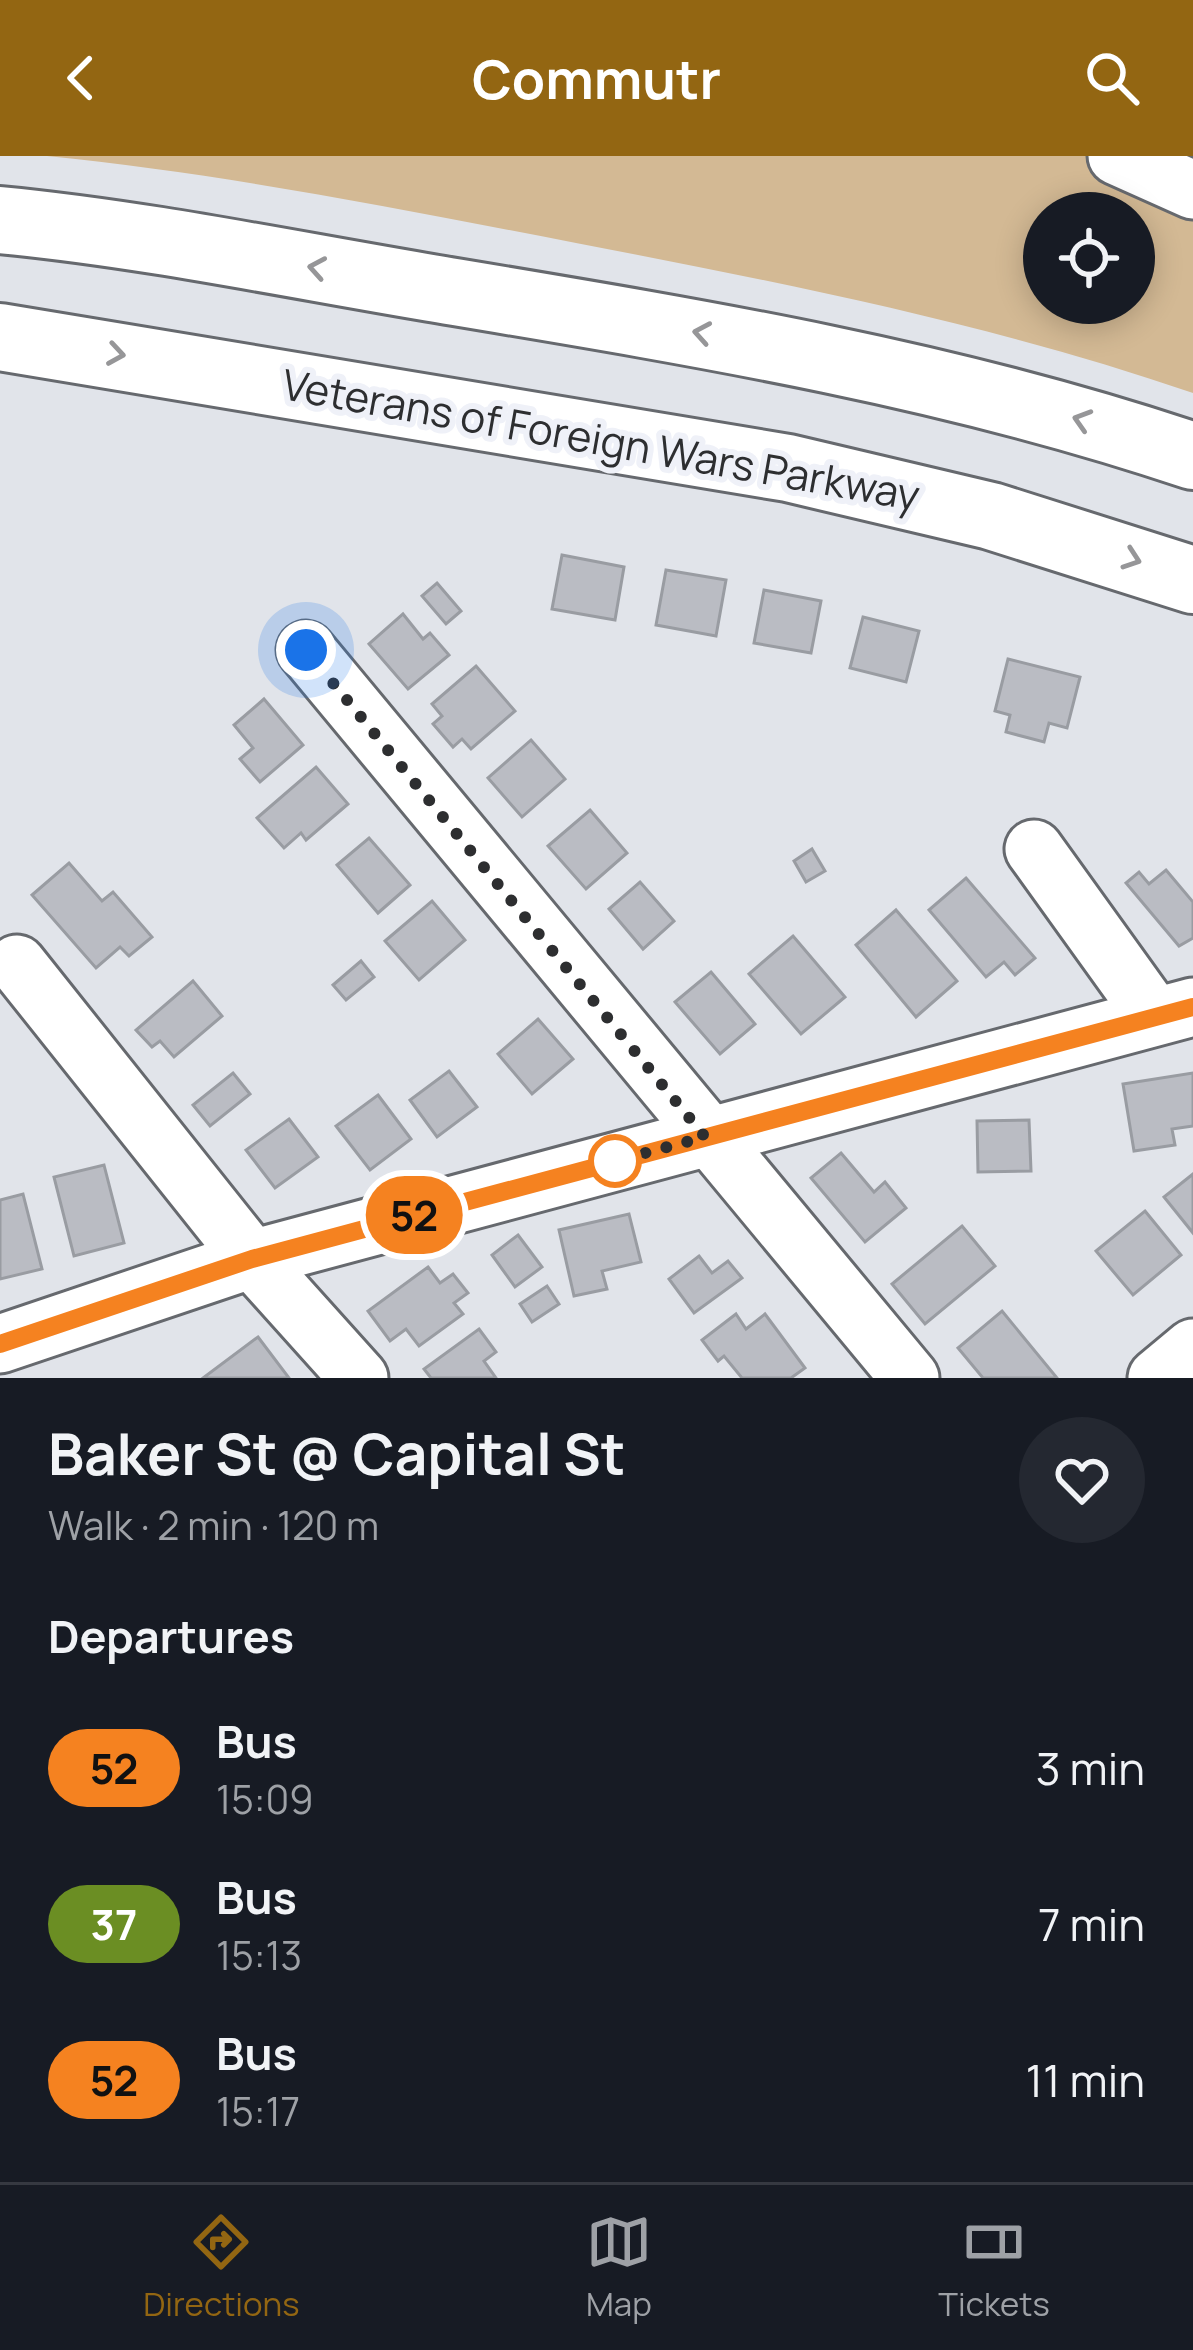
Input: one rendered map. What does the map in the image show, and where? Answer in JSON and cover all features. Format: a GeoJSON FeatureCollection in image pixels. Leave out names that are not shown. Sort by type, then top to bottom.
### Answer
{"type":"FeatureCollection","features":[{"type":"Feature","properties":{"kind":"highway"},"geometry":{"type":"LineString","coordinates":[[0,220],[196,248],[773,346],[1004,398],[1193,456]]}},
{"type":"Feature","properties":{"kind":"highway","name":"Veterans of Foreign Wars Parkway"},"geometry":{"type":"LineString","coordinates":[[0,337],[788,468],[1013,522],[1193,580]]}},
{"type":"Feature","properties":{"kind":"street"},"geometry":{"type":"LineString","coordinates":[[1117,156],[1193,190]]}},
{"type":"Feature","properties":{"kind":"street"},"geometry":{"type":"LineString","coordinates":[[306,650],[705,1137],[910,1378]]}},
{"type":"Feature","properties":{"kind":"street"},"geometry":{"type":"LineString","coordinates":[[0,1344],[252,1259],[1174,1011],[1034,849]]}},
{"type":"Feature","properties":{"kind":"street"},"geometry":{"type":"LineString","coordinates":[[17,964],[252,1259],[359,1378]]}},
{"type":"Feature","properties":{"kind":"street"},"geometry":{"type":"LineString","coordinates":[[1157,1378],[1193,1348]]}},
{"type":"Feature","properties":{"kind":"shaded area"},"geometry":{"type":"Polygon","coordinates":[[[47,156],[1193,156],[1193,393],[1041,346],[810,290],[247,182],[47,156]]]}},
{"type":"Feature","properties":{"kind":"building"},"geometry":{"type":"Polygon","coordinates":[[[562,555],[624,567],[615,620],[552,609],[562,555]]]}},
{"type":"Feature","properties":{"kind":"building"},"geometry":{"type":"Polygon","coordinates":[[[666,570],[726,580],[716,636],[656,625],[666,570]]]}},
{"type":"Feature","properties":{"kind":"building"},"geometry":{"type":"Polygon","coordinates":[[[437,583],[461,611],[446,624],[422,596],[437,583]]]}},
{"type":"Feature","properties":{"kind":"building"},"geometry":{"type":"Polygon","coordinates":[[[764,590],[821,601],[811,653],[754,643],[764,590]]]}},
{"type":"Feature","properties":{"kind":"building"},"geometry":{"type":"Polygon","coordinates":[[[403,614],[423,639],[430,633],[449,655],[408,689],[369,644],[403,614]]]}},
{"type":"Feature","properties":{"kind":"building"},"geometry":{"type":"Polygon","coordinates":[[[863,617],[919,631],[906,682],[850,668],[863,617]]]}},
{"type":"Feature","properties":{"kind":"building"},"geometry":{"type":"Polygon","coordinates":[[[1008,659],[1080,677],[1067,728],[1049,723],[1044,742],[1006,732],[1010,715],[995,711],[1008,659]]]}},
{"type":"Feature","properties":{"kind":"building"},"geometry":{"type":"Polygon","coordinates":[[[476,666],[515,711],[471,749],[462,739],[453,747],[433,724],[442,716],[432,704],[476,666]]]}},
{"type":"Feature","properties":{"kind":"building"},"geometry":{"type":"Polygon","coordinates":[[[264,699],[303,745],[260,782],[240,759],[253,748],[234,725],[264,699]]]}},
{"type":"Feature","properties":{"kind":"building"},"geometry":{"type":"Polygon","coordinates":[[[531,740],[565,779],[522,817],[488,778],[531,740]]]}},
{"type":"Feature","properties":{"kind":"building"},"geometry":{"type":"Polygon","coordinates":[[[316,767],[348,804],[306,840],[301,833],[284,848],[257,818],[316,767]]]}},
{"type":"Feature","properties":{"kind":"building"},"geometry":{"type":"Polygon","coordinates":[[[590,810],[627,853],[586,889],[548,846],[590,810]]]}},
{"type":"Feature","properties":{"kind":"building"},"geometry":{"type":"Polygon","coordinates":[[[369,838],[410,885],[378,913],[337,865],[369,838]]]}},
{"type":"Feature","properties":{"kind":"building"},"geometry":{"type":"Polygon","coordinates":[[[812,849],[825,871],[806,882],[794,861],[812,849]]]}},
{"type":"Feature","properties":{"kind":"building"},"geometry":{"type":"Polygon","coordinates":[[[69,863],[102,901],[113,892],[152,937],[129,956],[120,947],[96,968],[32,895],[69,863]]]}},
{"type":"Feature","properties":{"kind":"building"},"geometry":{"type":"Polygon","coordinates":[[[1166,870],[1193,902],[1193,938],[1179,946],[1126,883],[1139,872],[1149,884],[1166,870]]]}},
{"type":"Feature","properties":{"kind":"building"},"geometry":{"type":"Polygon","coordinates":[[[966,878],[1035,958],[1015,975],[1004,962],[986,977],[929,910],[966,878]]]}},
{"type":"Feature","properties":{"kind":"building"},"geometry":{"type":"Polygon","coordinates":[[[640,882],[674,921],[643,949],[609,909],[640,882]]]}},
{"type":"Feature","properties":{"kind":"building"},"geometry":{"type":"Polygon","coordinates":[[[432,901],[465,940],[419,980],[385,941],[432,901]]]}},
{"type":"Feature","properties":{"kind":"building"},"geometry":{"type":"Polygon","coordinates":[[[896,910],[957,981],[916,1017],[856,945],[896,910]]]}},
{"type":"Feature","properties":{"kind":"building"},"geometry":{"type":"Polygon","coordinates":[[[793,936],[845,997],[801,1034],[749,974],[793,936]]]}},
{"type":"Feature","properties":{"kind":"building"},"geometry":{"type":"Polygon","coordinates":[[[361,961],[374,977],[346,1000],[333,985],[361,961]]]}},
{"type":"Feature","properties":{"kind":"building"},"geometry":{"type":"Polygon","coordinates":[[[711,972],[755,1024],[720,1054],[675,1002],[711,972]]]}},
{"type":"Feature","properties":{"kind":"building"},"geometry":{"type":"Polygon","coordinates":[[[193,981],[222,1016],[174,1057],[160,1041],[152,1047],[136,1030],[193,981]]]}},
{"type":"Feature","properties":{"kind":"building"},"geometry":{"type":"Polygon","coordinates":[[[538,1019],[573,1059],[532,1094],[498,1054],[538,1019]]]}},
{"type":"Feature","properties":{"kind":"building"},"geometry":{"type":"Polygon","coordinates":[[[449,1071],[477,1107],[437,1137],[410,1100],[449,1071]]]}},
{"type":"Feature","properties":{"kind":"building"},"geometry":{"type":"Polygon","coordinates":[[[233,1073],[250,1094],[210,1126],[193,1105],[233,1073]]]}},
{"type":"Feature","properties":{"kind":"building"},"geometry":{"type":"Polygon","coordinates":[[[1193,1073],[1193,1126],[1172,1129],[1175,1145],[1134,1151],[1123,1084],[1193,1073]]]}},
{"type":"Feature","properties":{"kind":"building"},"geometry":{"type":"Polygon","coordinates":[[[378,1095],[411,1139],[370,1170],[336,1126],[378,1095]]]}},
{"type":"Feature","properties":{"kind":"building"},"geometry":{"type":"Polygon","coordinates":[[[289,1119],[318,1157],[275,1188],[246,1150],[289,1119]]]}},
{"type":"Feature","properties":{"kind":"building"},"geometry":{"type":"Polygon","coordinates":[[[1029,1120],[1031,1171],[978,1172],[977,1121],[1029,1120]]]}},
{"type":"Feature","properties":{"kind":"building"},"geometry":{"type":"Polygon","coordinates":[[[841,1153],[874,1192],[885,1182],[906,1208],[865,1242],[811,1178],[841,1153]]]}},
{"type":"Feature","properties":{"kind":"building"},"geometry":{"type":"Polygon","coordinates":[[[104,1165],[124,1243],[74,1256],[54,1177],[104,1165]]]}},
{"type":"Feature","properties":{"kind":"building"},"geometry":{"type":"Polygon","coordinates":[[[1193,1174],[1193,1233],[1164,1197],[1193,1174]]]}},
{"type":"Feature","properties":{"kind":"building"},"geometry":{"type":"Polygon","coordinates":[[[23,1194],[42,1269],[0,1279],[0,1200],[23,1194]]]}},
{"type":"Feature","properties":{"kind":"building"},"geometry":{"type":"Polygon","coordinates":[[[1145,1211],[1181,1255],[1133,1295],[1096,1251],[1145,1211]]]}},
{"type":"Feature","properties":{"kind":"building"},"geometry":{"type":"Polygon","coordinates":[[[629,1214],[641,1262],[602,1271],[607,1289],[574,1296],[559,1230],[629,1214]]]}},
{"type":"Feature","properties":{"kind":"building"},"geometry":{"type":"Polygon","coordinates":[[[962,1226],[995,1266],[925,1324],[892,1284],[962,1226]]]}},
{"type":"Feature","properties":{"kind":"building"},"geometry":{"type":"Polygon","coordinates":[[[518,1235],[542,1267],[515,1287],[492,1255],[518,1235]]]}},
{"type":"Feature","properties":{"kind":"building"},"geometry":{"type":"Polygon","coordinates":[[[699,1256],[712,1273],[728,1261],[742,1278],[694,1313],[669,1279],[699,1256]]]}},
{"type":"Feature","properties":{"kind":"building"},"geometry":{"type":"Polygon","coordinates":[[[428,1267],[440,1283],[453,1274],[468,1293],[454,1303],[463,1314],[419,1346],[406,1329],[390,1341],[368,1311],[428,1267]]]}},
{"type":"Feature","properties":{"kind":"building"},"geometry":{"type":"Polygon","coordinates":[[[547,1286],[559,1304],[532,1322],[520,1304],[547,1286]]]}},
{"type":"Feature","properties":{"kind":"building"},"geometry":{"type":"Polygon","coordinates":[[[1002,1311],[1057,1378],[983,1378],[958,1348],[1002,1311]]]}},
{"type":"Feature","properties":{"kind":"building"},"geometry":{"type":"Polygon","coordinates":[[[736,1314],[746,1329],[765,1314],[805,1368],[791,1378],[742,1378],[724,1356],[718,1361],[702,1340],[736,1314]]]}},
{"type":"Feature","properties":{"kind":"building"},"geometry":{"type":"Polygon","coordinates":[[[479,1329],[496,1352],[484,1361],[496,1378],[431,1378],[424,1369],[479,1329]]]}},
{"type":"Feature","properties":{"kind":"building"},"geometry":{"type":"Polygon","coordinates":[[[258,1337],[289,1378],[203,1378],[258,1337]]]}},
{"type":"Feature","properties":{"kind":"bus line","name":"52"},"geometry":{"type":"LineString","coordinates":[[0,1344],[252,1259],[1193,1007]]}},
{"type":"Feature","properties":{"kind":"route"},"geometry":{"type":"LineString","coordinates":[[306,650],[705,1137],[615,1161]]}}]}
